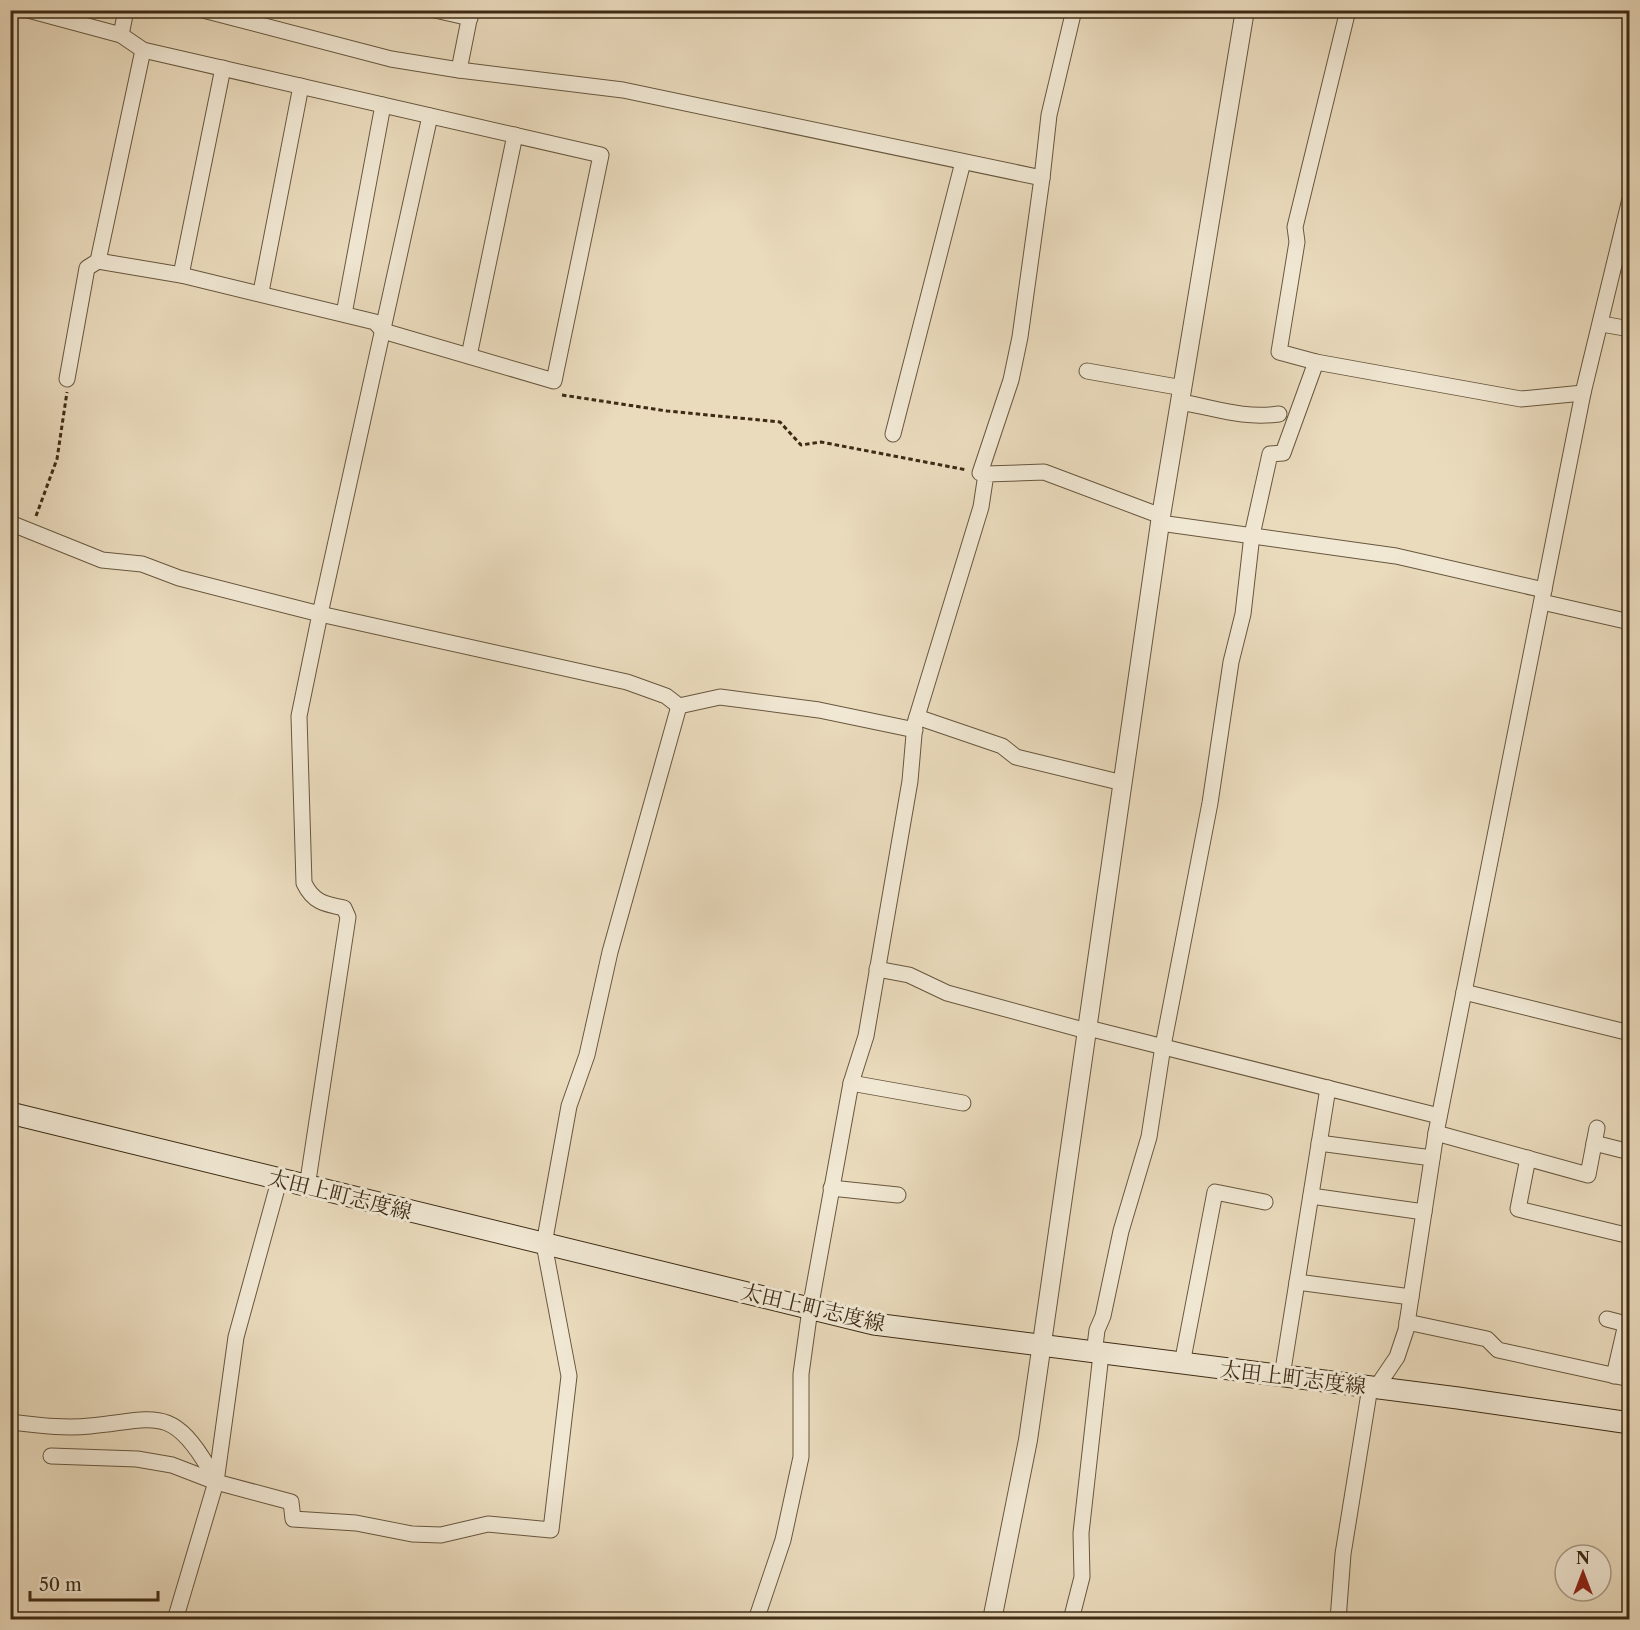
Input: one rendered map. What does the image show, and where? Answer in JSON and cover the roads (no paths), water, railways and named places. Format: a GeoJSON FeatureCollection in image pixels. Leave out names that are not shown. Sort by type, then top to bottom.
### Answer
{"type":"FeatureCollection","features":[{"type":"Feature","properties":{"kind":"main road","name":"太田上町志度線"},"geometry":{"type":"LineString","coordinates":[[10,1113],[279,1181],[874,1324],[1040,1347],[1373,1387],[1629,1423]]}},
{"type":"Feature","properties":{"kind":"street"},"geometry":{"type":"LineString","coordinates":[[28,10],[121,35],[143,50],[601,154],[554,381],[384,331],[375,322],[181,274],[98,261],[87,268],[68,379]]}},
{"type":"Feature","properties":{"kind":"street"},"geometry":{"type":"LineString","coordinates":[[121,35],[126,10]]}},
{"type":"Feature","properties":{"kind":"street"},"geometry":{"type":"LineString","coordinates":[[203,10],[391,59],[459,70],[623,90],[1042,178]]}},
{"type":"Feature","properties":{"kind":"street"},"geometry":{"type":"LineString","coordinates":[[435,10],[470,14],[459,70]]}},
{"type":"Feature","properties":{"kind":"street"},"geometry":{"type":"LineString","coordinates":[[980,473],[1011,380],[1050,115],[1074,10]]}},
{"type":"Feature","properties":{"kind":"street"},"geometry":{"type":"LineString","coordinates":[[992,1620],[1020,1486],[1088,1029],[1160,519],[1245,10]]}},
{"type":"Feature","properties":{"kind":"street"},"geometry":{"type":"LineString","coordinates":[[1348,10],[1295,227],[1297,242],[1279,352],[1316,362],[1521,399],[1583,393]]}},
{"type":"Feature","properties":{"kind":"street"},"geometry":{"type":"LineString","coordinates":[[98,261],[143,50]]}},
{"type":"Feature","properties":{"kind":"street"},"geometry":{"type":"LineString","coordinates":[[181,274],[223,68]]}},
{"type":"Feature","properties":{"kind":"street"},"geometry":{"type":"LineString","coordinates":[[261,292],[301,86]]}},
{"type":"Feature","properties":{"kind":"street"},"geometry":{"type":"LineString","coordinates":[[344,314],[382,105]]}},
{"type":"Feature","properties":{"kind":"street"},"geometry":{"type":"LineString","coordinates":[[307,1187],[348,918],[344,908],[319,903],[310,896],[304,883],[299,716],[430,116]]}},
{"type":"Feature","properties":{"kind":"street"},"geometry":{"type":"LineString","coordinates":[[469,356],[515,135]]}},
{"type":"Feature","properties":{"kind":"street"},"geometry":{"type":"LineString","coordinates":[[893,434],[963,162]]}},
{"type":"Feature","properties":{"kind":"street"},"geometry":{"type":"LineString","coordinates":[[1338,1620],[1343,1554],[1373,1387],[1397,1356],[1407,1322],[1439,1116],[1583,393],[1602,324],[1629,199]]}},
{"type":"Feature","properties":{"kind":"street"},"geometry":{"type":"LineString","coordinates":[[1602,324],[1629,329]]}},
{"type":"Feature","properties":{"kind":"street"},"geometry":{"type":"LineString","coordinates":[[1071,1620],[1082,1577],[1081,1533],[1098,1354],[1097,1330],[1103,1316],[1121,1231],[1149,1137],[1163,1046],[1210,803],[1230,662],[1243,614],[1251,535],[1270,454],[1283,453],[1316,362]]}},
{"type":"Feature","properties":{"kind":"street"},"geometry":{"type":"LineString","coordinates":[[1087,371],[1182,395],[1241,416],[1279,414]]}},
{"type":"Feature","properties":{"kind":"street"},"geometry":{"type":"LineString","coordinates":[[756,1620],[783,1540],[801,1457],[801,1374],[810,1309],[851,1083],[866,1036],[910,781],[916,724],[981,507],[986,474],[1044,472],[1160,519],[1396,556],[1629,622]]}},
{"type":"Feature","properties":{"kind":"street"},"geometry":{"type":"LineString","coordinates":[[10,523],[102,560],[142,564],[179,578],[321,614],[627,682],[666,696],[679,706],[720,697],[916,724],[1002,746],[1016,757],[1123,783]]}},
{"type":"Feature","properties":{"kind":"street"},"geometry":{"type":"LineString","coordinates":[[51,1456],[137,1459],[172,1465],[216,1482],[291,1502],[293,1519],[356,1523],[412,1534],[441,1534],[488,1524],[551,1530],[569,1376],[544,1245],[569,1106],[587,1055],[610,952],[679,706]]}},
{"type":"Feature","properties":{"kind":"street"},"geometry":{"type":"LineString","coordinates":[[877,969],[909,975],[947,993],[1439,1116]]}},
{"type":"Feature","properties":{"kind":"street"},"geometry":{"type":"LineString","coordinates":[[1464,992],[1629,1033]]}},
{"type":"Feature","properties":{"kind":"street"},"geometry":{"type":"LineString","coordinates":[[851,1083],[963,1103]]}},
{"type":"Feature","properties":{"kind":"street"},"geometry":{"type":"LineString","coordinates":[[1282,1376],[1328,1088]]}},
{"type":"Feature","properties":{"kind":"street"},"geometry":{"type":"LineString","coordinates":[[1436,1133],[1588,1175],[1597,1128]]}},
{"type":"Feature","properties":{"kind":"street"},"geometry":{"type":"LineString","coordinates":[[1319,1143],[1432,1158]]}},
{"type":"Feature","properties":{"kind":"street"},"geometry":{"type":"LineString","coordinates":[[1594,1143],[1629,1152]]}},
{"type":"Feature","properties":{"kind":"street"},"geometry":{"type":"LineString","coordinates":[[1528,1158],[1518,1209],[1629,1236]]}},
{"type":"Feature","properties":{"kind":"street"},"geometry":{"type":"LineString","coordinates":[[175,1620],[216,1482],[236,1337],[279,1181]]}},
{"type":"Feature","properties":{"kind":"street"},"geometry":{"type":"LineString","coordinates":[[831,1188],[898,1195]]}},
{"type":"Feature","properties":{"kind":"street"},"geometry":{"type":"LineString","coordinates":[[1182,1364],[1215,1192],[1265,1202]]}},
{"type":"Feature","properties":{"kind":"street"},"geometry":{"type":"LineString","coordinates":[[1311,1196],[1424,1212]]}},
{"type":"Feature","properties":{"kind":"street"},"geometry":{"type":"LineString","coordinates":[[1297,1282],[1411,1297]]}},
{"type":"Feature","properties":{"kind":"street"},"geometry":{"type":"LineString","coordinates":[[1407,1322],[1487,1340],[1498,1350],[1622,1378],[1628,1324],[1607,1319]]}},
{"type":"Feature","properties":{"kind":"street"},"geometry":{"type":"LineString","coordinates":[[10,1422],[89,1426],[126,1420],[165,1421],[183,1432],[208,1467]]}}]}
